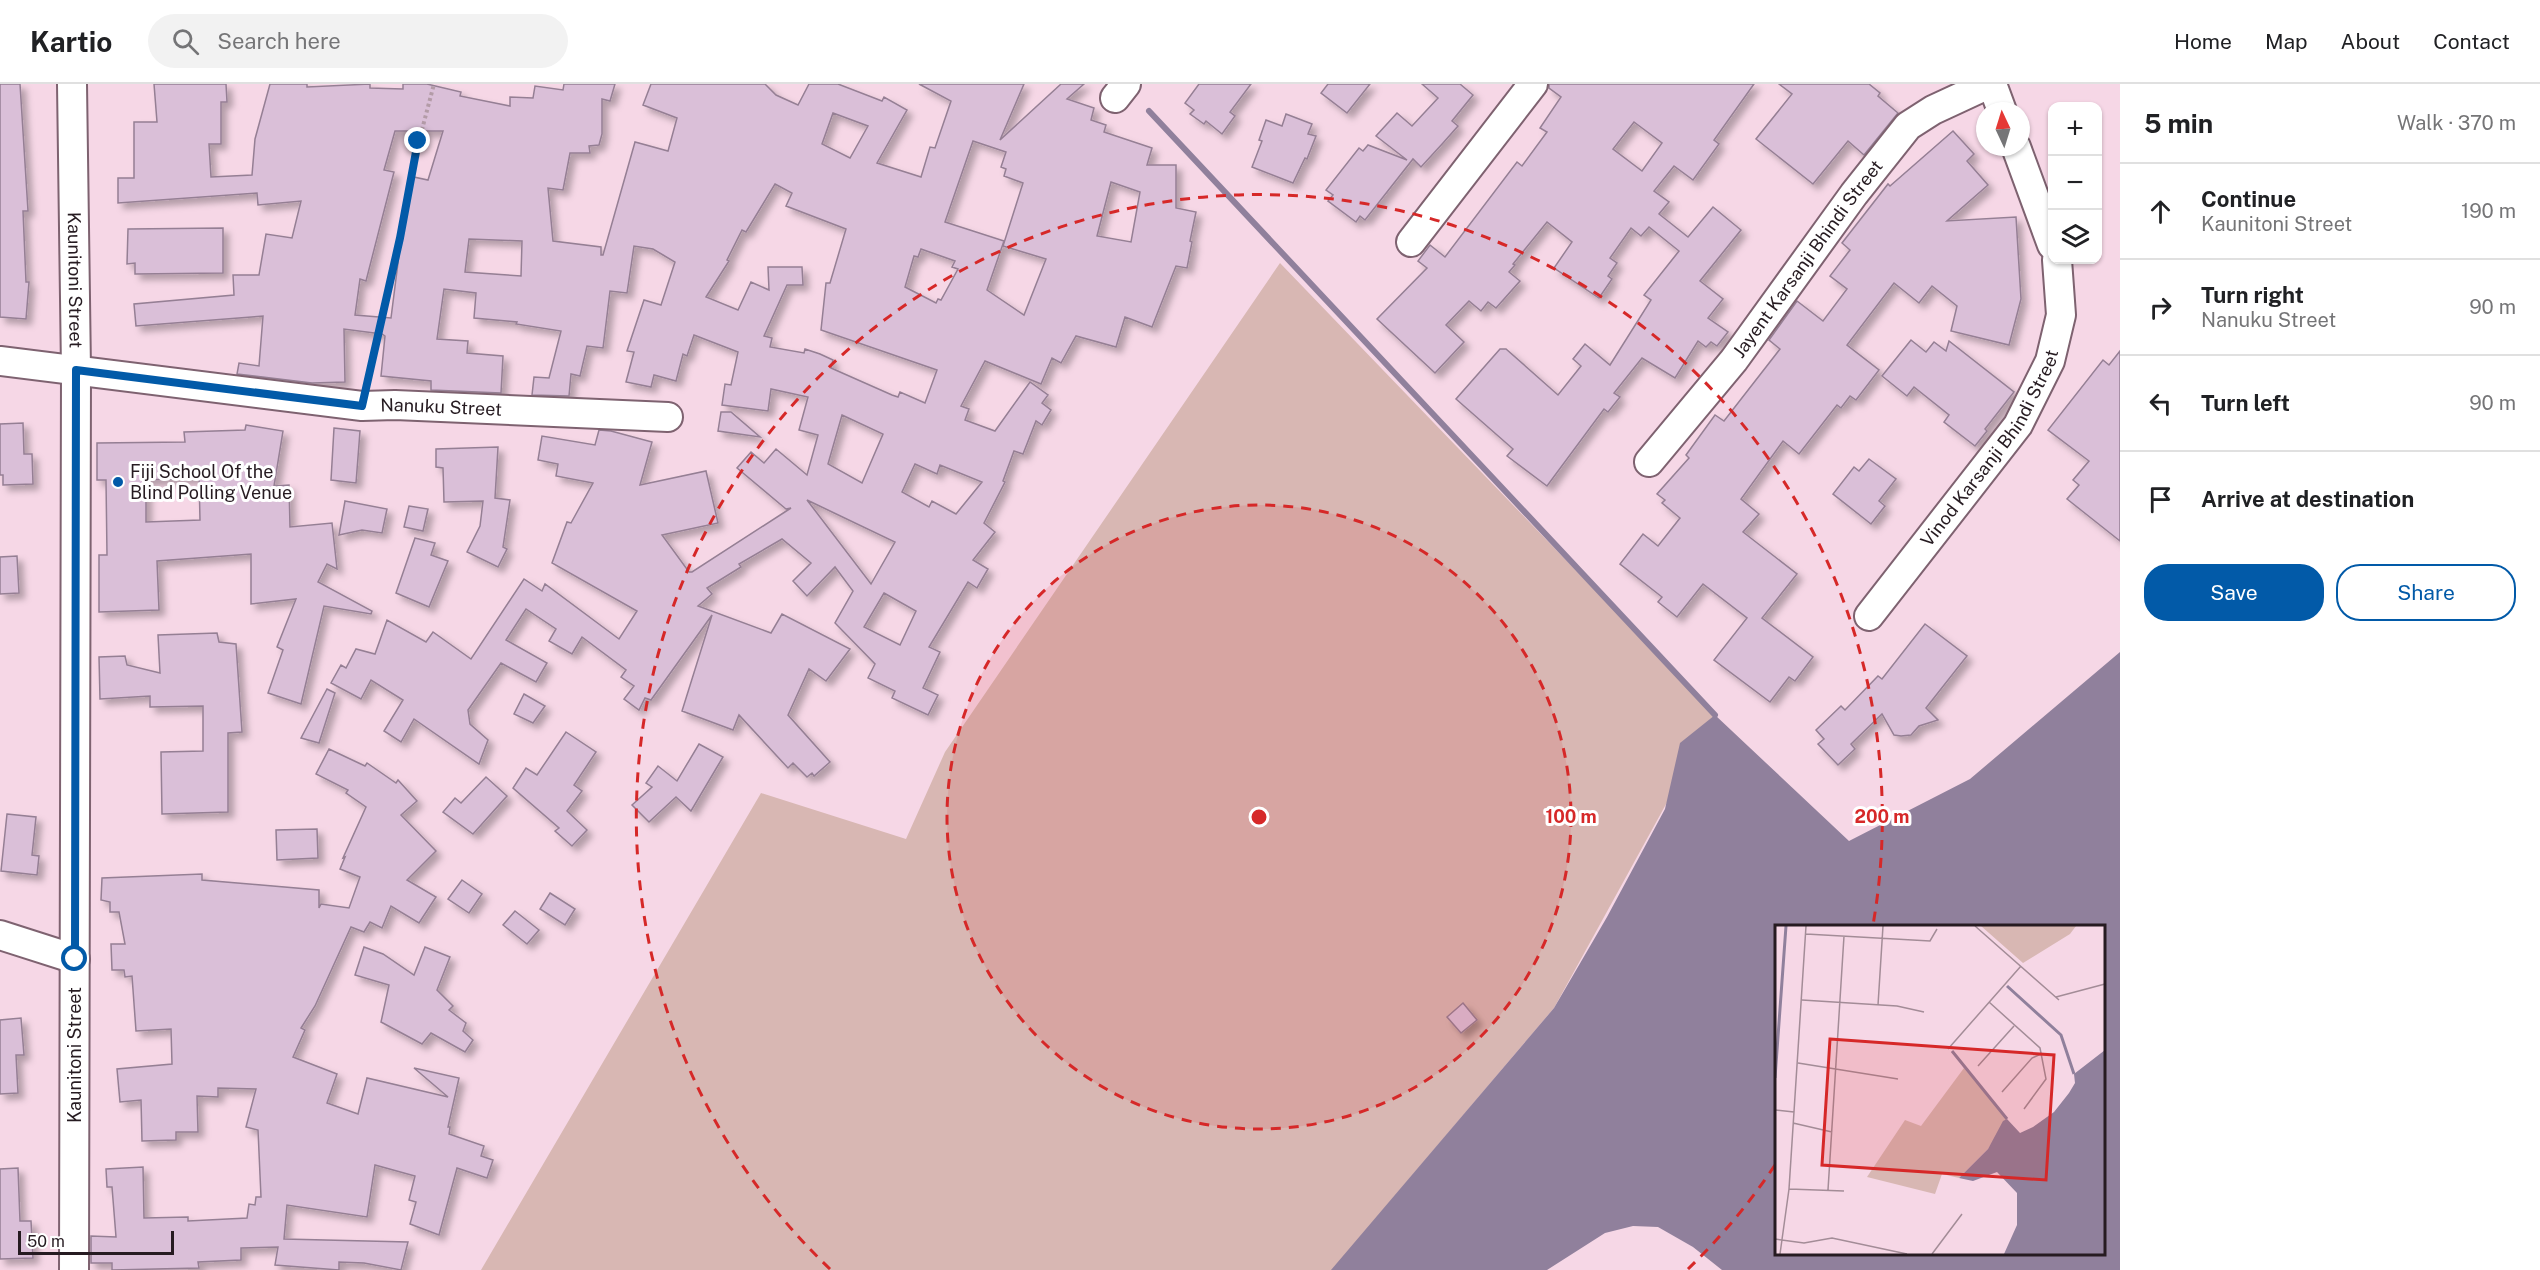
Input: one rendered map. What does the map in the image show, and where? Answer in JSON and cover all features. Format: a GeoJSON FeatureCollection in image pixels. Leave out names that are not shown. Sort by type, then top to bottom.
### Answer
{"type":"FeatureCollection","features":[{"type":"Feature","properties":{"kind":"street","name":"Kaunitoni Street"},"geometry":{"type":"LineString","coordinates":[[72,84],[76,370],[74,1270]]}},
{"type":"Feature","properties":{"kind":"street"},"geometry":{"type":"LineString","coordinates":[[1411,242],[1533,84]]}},
{"type":"Feature","properties":{"kind":"street"},"geometry":{"type":"LineString","coordinates":[[1991,84],[1998,102]]}},
{"type":"Feature","properties":{"kind":"street","name":"Jayent Karsanji Bhindi Street"},"geometry":{"type":"LineString","coordinates":[[1649,462],[1734,360],[1854,194],[1908,126],[1933,110],[1991,84]]}},
{"type":"Feature","properties":{"kind":"street"},"geometry":{"type":"LineString","coordinates":[[2019,156],[2048,233]]}},
{"type":"Feature","properties":{"kind":"street","name":"Vinod Karsanji Bhindi Street"},"geometry":{"type":"LineString","coordinates":[[1869,616],[2018,425],[2050,361],[2061,315],[2057,264]]}},
{"type":"Feature","properties":{"kind":"street","name":"Nanuku Street"},"geometry":{"type":"LineString","coordinates":[[0,361],[362,406],[395,405],[668,417]]}},
{"type":"Feature","properties":{"kind":"street"},"geometry":{"type":"LineString","coordinates":[[0,934],[75,959]]}},
{"type":"Feature","properties":{"kind":"path"},"geometry":{"type":"LineString","coordinates":[[362,406],[400,238],[418,141],[434,84]]}},
{"type":"Feature","properties":{"kind":"shaded area"},"geometry":{"type":"Polygon","coordinates":[[[1280,263],[1715,715],[1554,1008],[1332,1270],[481,1270],[761,793],[906,839],[945,752],[1280,263]]]}},
{"type":"Feature","properties":{"kind":"shaded area"},"geometry":{"type":"Polygon","coordinates":[[[2120,652],[2120,1270],[1722,1270],[1693,1247],[1658,1227],[1633,1226],[1605,1233],[1547,1270],[1331,1270],[1554,1008],[1607,917],[1665,809],[1680,743],[1715,715],[1849,841],[1970,779],[2120,652]]]}},
{"type":"Feature","properties":{"kind":"building"},"geometry":{"type":"Polygon","coordinates":[[[0,84],[20,84],[28,211],[23,211],[26,282],[29,282],[26,319],[0,317],[0,84]]]}},
{"type":"Feature","properties":{"kind":"building"},"geometry":{"type":"Polygon","coordinates":[[[154,84],[226,84],[227,102],[221,102],[221,144],[209,144],[211,177],[252,175],[255,139],[270,84],[307,84],[307,87],[370,84],[370,88],[403,89],[403,84],[427,84],[461,92],[460,96],[510,106],[510,97],[533,98],[535,86],[563,90],[564,84],[615,84],[610,101],[602,99],[602,134],[599,145],[589,146],[590,153],[570,153],[563,190],[548,188],[553,241],[601,247],[601,255],[603,255],[635,142],[668,151],[677,118],[643,105],[651,84],[765,84],[776,95],[798,105],[809,84],[838,84],[882,101],[884,97],[907,110],[877,163],[921,177],[930,147],[935,148],[951,101],[919,84],[1024,84],[1000,140],[1061,84],[1084,84],[1067,99],[1094,108],[1091,120],[1106,125],[1104,132],[1152,148],[1147,165],[1176,165],[1176,208],[1196,212],[1187,268],[1176,266],[1152,327],[1125,317],[1116,347],[1076,336],[1061,363],[1052,358],[1041,384],[985,361],[961,406],[969,409],[965,420],[995,431],[1030,382],[1048,395],[1042,403],[1051,410],[1042,425],[1036,421],[1023,454],[1014,451],[1003,481],[1005,482],[984,523],[995,532],[973,560],[988,569],[977,588],[968,582],[929,647],[940,652],[923,688],[938,695],[928,715],[892,698],[895,691],[868,678],[875,664],[835,623],[853,591],[835,567],[807,596],[793,581],[811,563],[782,539],[739,564],[741,567],[707,588],[712,594],[698,606],[771,633],[782,614],[850,649],[826,681],[809,669],[788,715],[830,762],[814,776],[812,773],[807,777],[793,763],[788,768],[739,715],[733,730],[682,711],[712,615],[651,700],[645,698],[639,710],[624,699],[634,686],[621,677],[626,670],[582,637],[572,654],[549,641],[556,629],[526,609],[506,640],[547,663],[536,682],[501,663],[468,710],[470,724],[488,740],[479,764],[414,719],[401,742],[384,731],[403,700],[371,680],[361,699],[331,683],[341,665],[346,668],[356,649],[375,654],[387,620],[426,642],[433,632],[471,659],[524,579],[542,591],[545,584],[619,639],[637,611],[552,563],[567,522],[571,523],[593,483],[556,476],[558,464],[538,460],[542,436],[595,445],[599,430],[652,442],[640,485],[706,471],[718,523],[662,535],[689,572],[692,572],[791,508],[786,509],[737,468],[751,452],[764,463],[776,449],[807,475],[818,435],[799,430],[808,397],[771,389],[768,411],[722,405],[725,384],[731,385],[738,352],[694,335],[687,356],[683,354],[676,381],[654,375],[651,387],[626,382],[634,352],[627,351],[644,300],[661,305],[675,262],[653,249],[634,246],[627,293],[610,291],[603,348],[587,346],[580,376],[571,374],[569,396],[532,395],[534,377],[549,378],[561,331],[516,324],[517,322],[474,318],[476,293],[444,289],[437,339],[468,341],[467,353],[503,356],[501,393],[431,390],[431,381],[381,376],[385,336],[344,329],[345,382],[312,383],[237,374],[239,363],[259,366],[263,316],[136,326],[134,304],[234,295],[233,275],[259,275],[266,234],[292,238],[301,201],[258,205],[257,193],[118,203],[118,178],[134,178],[134,122],[157,122],[154,84]],[[833,113],[822,144],[850,158],[868,126],[833,113]],[[395,131],[384,170],[394,172],[366,281],[360,279],[355,315],[391,318],[409,176],[428,180],[443,131],[395,131]],[[973,141],[945,222],[1004,241],[987,290],[1024,315],[1046,259],[1003,246],[1023,183],[1004,176],[1006,169],[1001,167],[1006,152],[973,141]],[[1111,182],[1097,236],[1131,242],[1140,192],[1111,182]],[[775,184],[746,232],[742,230],[727,260],[729,261],[706,297],[738,310],[751,282],[769,290],[768,267],[802,267],[803,285],[787,285],[764,336],[772,338],[770,347],[804,353],[805,349],[820,354],[833,360],[831,368],[892,395],[898,397],[900,392],[925,403],[937,370],[821,330],[826,283],[830,283],[846,229],[786,206],[792,193],[775,184]],[[469,239],[465,272],[521,276],[522,241],[469,239]],[[921,249],[918,257],[914,256],[905,287],[936,303],[938,299],[941,300],[958,269],[952,267],[955,261],[921,249]],[[842,415],[828,464],[862,483],[883,434],[842,415]],[[915,464],[902,492],[929,507],[932,501],[956,514],[982,482],[940,465],[937,474],[915,464]],[[807,500],[871,584],[895,542],[807,500]],[[884,593],[864,627],[900,645],[916,611],[884,593]]]}},
{"type":"Feature","properties":{"kind":"building"},"geometry":{"type":"Polygon","coordinates":[[[1199,84],[1251,84],[1230,112],[1235,116],[1222,134],[1206,121],[1204,124],[1190,114],[1194,110],[1185,103],[1199,84]]]}},
{"type":"Feature","properties":{"kind":"building"},"geometry":{"type":"Polygon","coordinates":[[[1328,84],[1370,84],[1347,113],[1321,93],[1328,84]]]}},
{"type":"Feature","properties":{"kind":"building"},"geometry":{"type":"Polygon","coordinates":[[[1422,84],[1460,84],[1473,95],[1452,121],[1458,126],[1421,167],[1413,159],[1365,220],[1360,216],[1356,222],[1328,201],[1333,195],[1326,190],[1359,148],[1363,151],[1368,145],[1407,160],[1376,136],[1397,113],[1412,126],[1438,98],[1422,84]]]}},
{"type":"Feature","properties":{"kind":"building"},"geometry":{"type":"Polygon","coordinates":[[[1549,84],[1754,84],[1714,140],[1719,144],[1693,180],[1674,166],[1654,191],[1669,202],[1659,214],[1688,237],[1713,207],[1741,230],[1700,281],[1723,299],[1708,318],[1728,332],[1717,346],[1711,342],[1706,347],[1698,341],[1675,378],[1642,358],[1614,393],[1620,397],[1608,412],[1604,409],[1547,486],[1507,456],[1513,449],[1456,399],[1500,349],[1506,349],[1558,395],[1581,366],[1573,359],[1585,344],[1610,365],[1651,300],[1644,295],[1679,251],[1649,227],[1641,236],[1631,228],[1610,258],[1617,263],[1608,276],[1612,279],[1599,298],[1554,268],[1572,242],[1547,222],[1513,264],[1515,265],[1509,272],[1520,281],[1496,308],[1488,302],[1481,311],[1469,301],[1446,325],[1464,342],[1435,373],[1377,319],[1427,268],[1418,261],[1430,245],[1445,257],[1517,162],[1522,166],[1547,132],[1540,128],[1561,97],[1549,88],[1549,84]],[[1634,122],[1613,149],[1642,171],[1662,143],[1634,122]]]}},
{"type":"Feature","properties":{"kind":"building"},"geometry":{"type":"Polygon","coordinates":[[[1779,84],[1869,84],[1880,93],[1878,96],[1898,113],[1864,155],[1848,141],[1813,184],[1756,139],[1792,94],[1779,84]]]}},
{"type":"Feature","properties":{"kind":"building"},"geometry":{"type":"Polygon","coordinates":[[[1286,114],[1312,124],[1308,134],[1316,136],[1307,159],[1305,158],[1293,183],[1252,167],[1262,141],[1259,140],[1266,120],[1282,126],[1286,114]]]}},
{"type":"Feature","properties":{"kind":"building"},"geometry":{"type":"Polygon","coordinates":[[[1953,131],[1974,154],[1967,161],[1988,185],[1947,221],[2016,217],[2021,299],[2009,345],[1951,331],[1957,306],[1932,286],[1919,303],[1894,283],[1847,345],[1879,370],[1856,400],[1850,396],[1841,408],[1837,405],[1799,454],[1783,441],[1741,499],[1759,514],[1743,532],[1797,574],[1762,618],[1813,657],[1795,681],[1789,677],[1770,702],[1714,660],[1747,618],[1703,584],[1677,617],[1658,602],[1662,597],[1620,564],[1643,534],[1658,546],[1680,518],[1662,503],[1665,500],[1657,494],[1689,458],[1686,455],[1715,415],[1724,421],[1780,349],[1769,340],[1797,301],[1823,321],[1847,289],[1830,276],[1850,250],[1842,243],[1888,184],[1890,186],[1953,131]]]}},
{"type":"Feature","properties":{"kind":"building"},"geometry":{"type":"Polygon","coordinates":[[[223,228],[223,273],[135,274],[135,263],[127,264],[128,229],[223,228]]]}},
{"type":"Feature","properties":{"kind":"building"},"geometry":{"type":"Polygon","coordinates":[[[1911,340],[1926,352],[1934,342],[1946,351],[1949,341],[2014,392],[1985,429],[1987,431],[1975,446],[1944,422],[1949,415],[1914,387],[1907,396],[1882,376],[1911,340]]]}},
{"type":"Feature","properties":{"kind":"building"},"geometry":{"type":"Polygon","coordinates":[[[2120,351],[2120,541],[2067,499],[2079,485],[2073,480],[2089,461],[2048,430],[2103,360],[2109,365],[2120,351]]]}},
{"type":"Feature","properties":{"kind":"building"},"geometry":{"type":"Polygon","coordinates":[[[721,412],[731,412],[760,437],[718,431],[721,412]]]}},
{"type":"Feature","properties":{"kind":"building"},"geometry":{"type":"Polygon","coordinates":[[[23,423],[24,454],[32,454],[33,484],[3,485],[3,475],[0,475],[0,424],[23,423]]]}},
{"type":"Feature","properties":{"kind":"building"},"geometry":{"type":"Polygon","coordinates":[[[246,425],[283,431],[274,486],[289,485],[290,527],[332,523],[337,569],[327,564],[318,582],[372,611],[371,614],[324,606],[301,704],[268,693],[283,650],[277,647],[296,599],[251,604],[251,554],[157,561],[159,610],[99,612],[99,555],[107,555],[106,480],[97,480],[97,443],[185,442],[184,432],[245,430],[246,425]],[[199,478],[146,480],[146,522],[200,520],[199,478]]]}},
{"type":"Feature","properties":{"kind":"building"},"geometry":{"type":"Polygon","coordinates":[[[334,428],[360,431],[356,483],[331,480],[334,428]]]}},
{"type":"Feature","properties":{"kind":"building"},"geometry":{"type":"Polygon","coordinates":[[[498,447],[495,498],[510,500],[503,547],[507,549],[498,567],[467,552],[480,526],[483,501],[444,502],[443,468],[436,467],[436,449],[498,447]]]}},
{"type":"Feature","properties":{"kind":"building"},"geometry":{"type":"Polygon","coordinates":[[[1869,459],[1896,479],[1879,501],[1885,506],[1871,524],[1833,494],[1854,467],[1859,471],[1869,459]]]}},
{"type":"Feature","properties":{"kind":"building"},"geometry":{"type":"Polygon","coordinates":[[[345,501],[387,509],[382,533],[362,530],[339,535],[345,501]]]}},
{"type":"Feature","properties":{"kind":"building"},"geometry":{"type":"Polygon","coordinates":[[[409,506],[428,509],[423,531],[404,527],[409,506]]]}},
{"type":"Feature","properties":{"kind":"building"},"geometry":{"type":"Polygon","coordinates":[[[415,538],[435,543],[431,555],[448,561],[429,607],[396,593],[415,538]]]}},
{"type":"Feature","properties":{"kind":"building"},"geometry":{"type":"Polygon","coordinates":[[[17,556],[19,593],[0,594],[0,557],[17,556]]]}},
{"type":"Feature","properties":{"kind":"building"},"geometry":{"type":"Polygon","coordinates":[[[1925,624],[1967,656],[1926,708],[1938,720],[1919,726],[1911,735],[1901,736],[1894,735],[1882,714],[1851,744],[1855,749],[1838,765],[1818,744],[1824,739],[1816,730],[1841,706],[1845,710],[1878,676],[1882,679],[1925,624]]]}},
{"type":"Feature","properties":{"kind":"building"},"geometry":{"type":"Polygon","coordinates":[[[217,633],[219,642],[236,644],[242,732],[228,733],[228,812],[162,814],[161,752],[203,751],[203,706],[150,707],[150,696],[100,699],[99,657],[125,656],[127,665],[160,673],[158,635],[217,633]]]}},
{"type":"Feature","properties":{"kind":"building"},"geometry":{"type":"Polygon","coordinates":[[[327,689],[335,693],[319,743],[301,738],[327,689]]]}},
{"type":"Feature","properties":{"kind":"building"},"geometry":{"type":"Polygon","coordinates":[[[524,694],[545,706],[533,723],[514,714],[524,694]]]}},
{"type":"Feature","properties":{"kind":"building"},"geometry":{"type":"Polygon","coordinates":[[[566,732],[596,752],[574,785],[582,791],[567,811],[587,830],[572,846],[555,831],[559,828],[513,788],[526,768],[537,775],[566,732]]]}},
{"type":"Feature","properties":{"kind":"building"},"geometry":{"type":"Polygon","coordinates":[[[699,744],[723,757],[691,811],[676,797],[649,822],[632,805],[652,787],[646,783],[658,766],[677,781],[699,744]]]}},
{"type":"Feature","properties":{"kind":"building"},"geometry":{"type":"Polygon","coordinates":[[[329,749],[365,766],[367,763],[396,783],[398,780],[417,801],[401,815],[436,851],[407,880],[436,897],[419,923],[391,906],[382,928],[370,922],[364,932],[351,927],[315,1006],[301,1028],[305,1030],[293,1057],[337,1074],[327,1103],[358,1114],[367,1078],[448,1097],[414,1068],[459,1078],[448,1127],[450,1127],[449,1134],[484,1146],[481,1156],[493,1160],[487,1178],[457,1168],[439,1235],[410,1224],[416,1202],[409,1200],[415,1176],[375,1165],[367,1217],[287,1205],[284,1239],[408,1242],[401,1270],[364,1263],[339,1262],[339,1270],[275,1265],[278,1247],[241,1248],[241,1260],[198,1262],[199,1268],[112,1270],[112,1263],[91,1263],[91,1236],[116,1237],[112,1187],[107,1187],[106,1169],[143,1167],[144,1218],[188,1217],[188,1221],[247,1218],[249,1204],[255,1205],[256,1197],[261,1197],[258,1130],[246,1127],[256,1089],[218,1088],[218,1097],[197,1096],[198,1132],[176,1132],[176,1140],[142,1141],[141,1100],[120,1102],[117,1069],[172,1064],[171,1029],[136,1031],[132,976],[125,977],[124,970],[112,970],[111,944],[125,944],[119,912],[110,912],[110,902],[101,900],[102,878],[202,874],[202,880],[319,890],[319,908],[321,904],[349,908],[360,877],[340,869],[366,807],[346,793],[348,790],[316,774],[329,749]]]}},
{"type":"Feature","properties":{"kind":"building"},"geometry":{"type":"Polygon","coordinates":[[[486,777],[507,796],[473,834],[443,812],[455,798],[461,803],[486,777]]]}},
{"type":"Feature","properties":{"kind":"building"},"geometry":{"type":"Polygon","coordinates":[[[7,814],[36,817],[32,855],[39,856],[37,875],[1,871],[7,814]]]}},
{"type":"Feature","properties":{"kind":"building"},"geometry":{"type":"Polygon","coordinates":[[[317,829],[318,858],[277,860],[276,830],[317,829]]]}},
{"type":"Feature","properties":{"kind":"building"},"geometry":{"type":"Polygon","coordinates":[[[462,880],[482,894],[469,913],[448,899],[462,880]]]}},
{"type":"Feature","properties":{"kind":"building"},"geometry":{"type":"Polygon","coordinates":[[[550,893],[575,909],[565,925],[540,909],[550,893]]]}},
{"type":"Feature","properties":{"kind":"building"},"geometry":{"type":"Polygon","coordinates":[[[515,911],[539,930],[527,944],[503,925],[515,911]]]}},
{"type":"Feature","properties":{"kind":"building"},"geometry":{"type":"Polygon","coordinates":[[[364,947],[383,954],[414,975],[425,947],[450,957],[437,990],[453,1006],[449,1010],[466,1023],[463,1031],[473,1040],[465,1052],[431,1033],[422,1044],[381,1022],[389,985],[355,975],[364,947]]]}},
{"type":"Feature","properties":{"kind":"building"},"geometry":{"type":"Polygon","coordinates":[[[1463,1003],[1477,1020],[1461,1033],[1447,1017],[1463,1003]]]}},
{"type":"Feature","properties":{"kind":"building"},"geometry":{"type":"Polygon","coordinates":[[[21,1018],[24,1055],[16,1055],[18,1093],[0,1094],[0,1020],[21,1018]]]}},
{"type":"Feature","properties":{"kind":"building"},"geometry":{"type":"Polygon","coordinates":[[[18,1168],[20,1221],[31,1221],[33,1258],[0,1259],[0,1169],[18,1168]]]}},
{"type":"Feature","properties":{"kind":"waterway"},"geometry":{"type":"LineString","coordinates":[[1149,111],[1715,715]]}},
{"type":"Feature","properties":{"kind":"place","name":"Fiji School Of the Blind Polling Venue"},"geometry":{"type":"Point","coordinates":[118,482]}},
{"type":"Feature","properties":{"kind":"route"},"geometry":{"type":"LineString","coordinates":[[75,959],[76,370],[362,406],[400,238],[418,141]]}}]}
